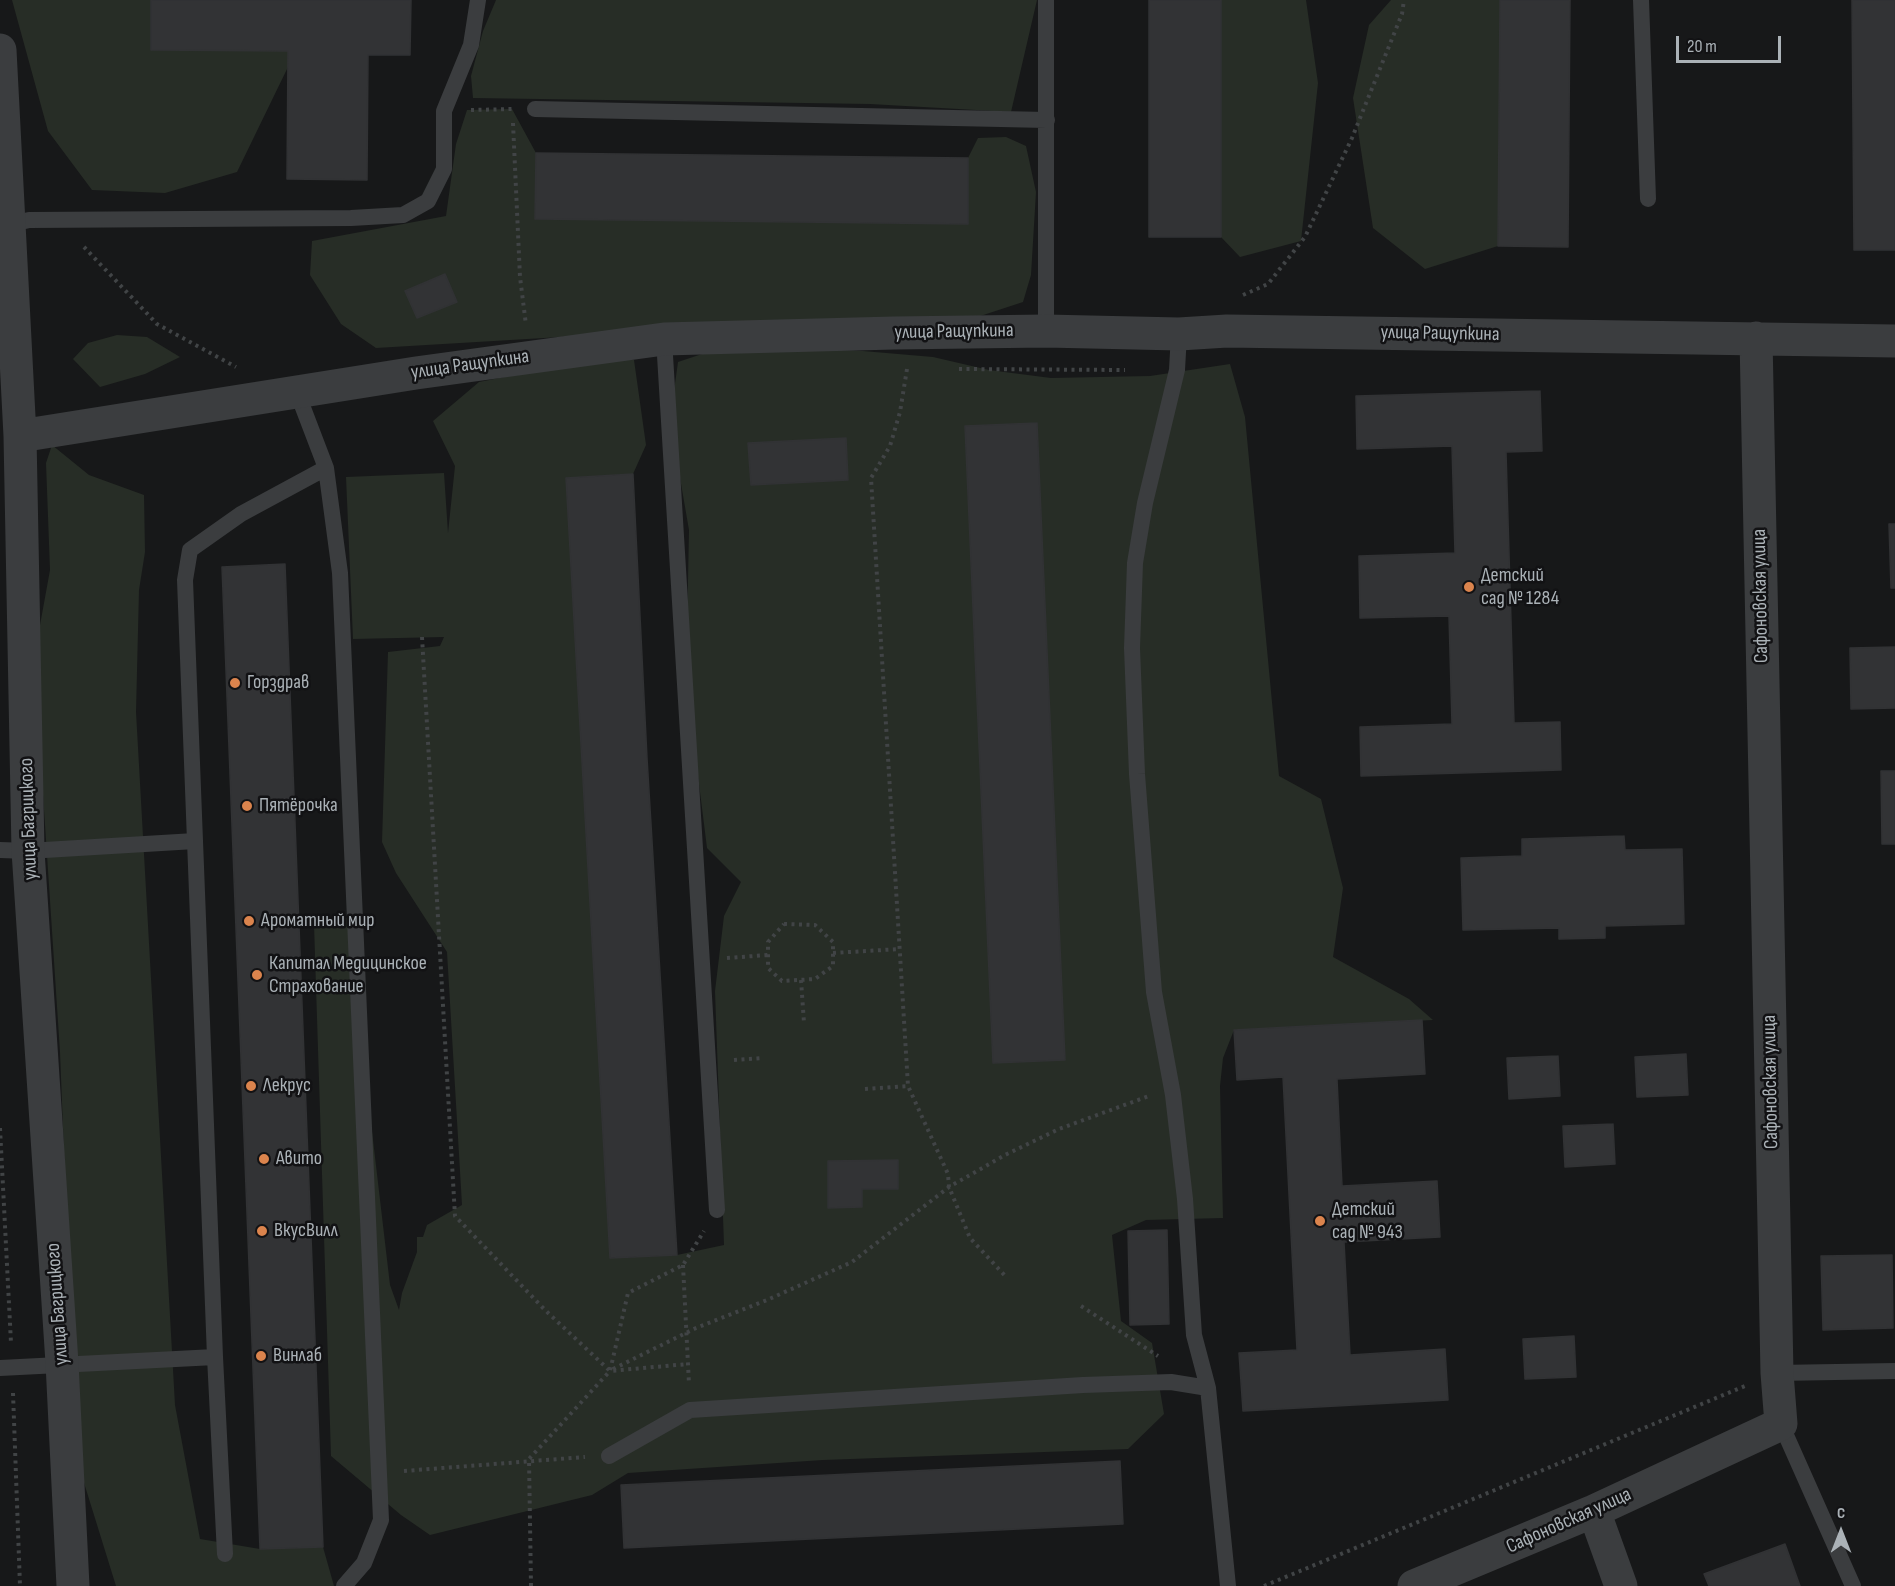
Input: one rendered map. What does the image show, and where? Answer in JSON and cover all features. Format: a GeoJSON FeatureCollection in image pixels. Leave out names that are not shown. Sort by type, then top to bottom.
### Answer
{"type":"FeatureCollection","features":[{"type":"Feature","properties":{"kind":"street","name":"улица Багрицкого"},"geometry":{"type":"LineString","coordinates":[[0,50],[4,226],[20,436],[14,850],[62,1363],[73,1586]]}},
{"type":"Feature","properties":{"kind":"street","name":"улица Ращупкина"},"geometry":{"type":"LineString","coordinates":[[20,436],[530,356],[664,339],[1046,331],[1179,334],[1227,331],[1895,341]]}},
{"type":"Feature","properties":{"kind":"street","name":"Сафоновская улица"},"geometry":{"type":"LineString","coordinates":[[1431,1583],[1594,1512],[1781,1424],[1777,1373],[1756,338]]}},
{"type":"Feature","properties":{"kind":"street"},"geometry":{"type":"LineString","coordinates":[[1594,1512],[1620,1586]]}},
{"type":"Feature","properties":{"kind":"lane"},"geometry":{"type":"LineString","coordinates":[[4,226],[29,220],[351,219],[403,215],[428,201],[444,169],[444,111],[471,45],[478,0]]}},
{"type":"Feature","properties":{"kind":"lane"},"geometry":{"type":"LineString","coordinates":[[1046,0],[1046,331]]}},
{"type":"Feature","properties":{"kind":"lane"},"geometry":{"type":"LineString","coordinates":[[1641,0],[1648,199]]}},
{"type":"Feature","properties":{"kind":"lane"},"geometry":{"type":"LineString","coordinates":[[535,109],[1047,120]]}},
{"type":"Feature","properties":{"kind":"lane"},"geometry":{"type":"LineString","coordinates":[[1179,334],[1177,370],[1145,503],[1135,563],[1132,648],[1137,774],[1154,992],[1172,1087],[1185,1199],[1194,1335],[1208,1388],[1228,1586]]}},
{"type":"Feature","properties":{"kind":"lane"},"geometry":{"type":"LineString","coordinates":[[664,339],[717,1210]]}},
{"type":"Feature","properties":{"kind":"lane"},"geometry":{"type":"LineString","coordinates":[[297,392],[326,468],[340,573],[381,1520],[364,1563],[344,1586]]}},
{"type":"Feature","properties":{"kind":"lane"},"geometry":{"type":"LineString","coordinates":[[225,1554],[215,1357],[185,580],[190,550],[241,514],[326,468]]}},
{"type":"Feature","properties":{"kind":"lane"},"geometry":{"type":"LineString","coordinates":[[14,850],[195,841]]}},
{"type":"Feature","properties":{"kind":"lane"},"geometry":{"type":"LineString","coordinates":[[0,1368],[62,1363],[215,1357]]}},
{"type":"Feature","properties":{"kind":"lane"},"geometry":{"type":"LineString","coordinates":[[1777,1373],[1895,1371]]}},
{"type":"Feature","properties":{"kind":"lane"},"geometry":{"type":"LineString","coordinates":[[609,1456],[690,1410],[1083,1385],[1170,1382],[1208,1388]]}},
{"type":"Feature","properties":{"kind":"lane"},"geometry":{"type":"LineString","coordinates":[[1781,1424],[1852,1586]]}},
{"type":"Feature","properties":{"kind":"path"},"geometry":{"type":"LineString","coordinates":[[1227,331],[1235,299],[1268,284],[1305,237],[1352,138],[1402,14],[1404,0]]}},
{"type":"Feature","properties":{"kind":"path"},"geometry":{"type":"LineString","coordinates":[[512,109],[519,277],[530,356]]}},
{"type":"Feature","properties":{"kind":"path"},"geometry":{"type":"LineString","coordinates":[[444,111],[535,109]]}},
{"type":"Feature","properties":{"kind":"path"},"geometry":{"type":"LineString","coordinates":[[76,238],[157,324],[237,368]]}},
{"type":"Feature","properties":{"kind":"path"},"geometry":{"type":"LineString","coordinates":[[895,369],[919,369]]}},
{"type":"Feature","properties":{"kind":"path"},"geometry":{"type":"LineString","coordinates":[[907,369],[900,411],[890,446],[871,478],[908,1086],[948,1174],[949,1187],[970,1238],[1007,1278]]}},
{"type":"Feature","properties":{"kind":"path"},"geometry":{"type":"LineString","coordinates":[[954,369],[1177,370]]}},
{"type":"Feature","properties":{"kind":"path"},"geometry":{"type":"LineString","coordinates":[[422,637],[455,1216],[545,1310],[610,1371],[688,1364]]}},
{"type":"Feature","properties":{"kind":"path"},"geometry":{"type":"LineString","coordinates":[[784,924],[815,925],[833,942],[833,953],[833,966],[816,979],[782,981],[768,968],[768,942],[784,924]]}},
{"type":"Feature","properties":{"kind":"path"},"geometry":{"type":"LineString","coordinates":[[833,953],[900,949]]}},
{"type":"Feature","properties":{"kind":"path"},"geometry":{"type":"LineString","coordinates":[[702,959],[768,955]]}},
{"type":"Feature","properties":{"kind":"path"},"geometry":{"type":"LineString","coordinates":[[801,980],[804,1023]]}},
{"type":"Feature","properties":{"kind":"path"},"geometry":{"type":"LineString","coordinates":[[865,1089],[908,1086]]}},
{"type":"Feature","properties":{"kind":"path"},"geometry":{"type":"LineString","coordinates":[[531,1586],[529,1459],[610,1371],[687,1333],[852,1262],[949,1187],[1005,1155],[1059,1129],[1172,1087]]}},
{"type":"Feature","properties":{"kind":"path"},"geometry":{"type":"LineString","coordinates":[[610,1371],[628,1293],[683,1265],[717,1210]]}},
{"type":"Feature","properties":{"kind":"path"},"geometry":{"type":"LineString","coordinates":[[683,1265],[690,1410]]}},
{"type":"Feature","properties":{"kind":"path"},"geometry":{"type":"LineString","coordinates":[[1081,1306],[1208,1388]]}},
{"type":"Feature","properties":{"kind":"path"},"geometry":{"type":"LineString","coordinates":[[1264,1586],[1777,1373]]}},
{"type":"Feature","properties":{"kind":"path"},"geometry":{"type":"LineString","coordinates":[[379,1474],[529,1459],[609,1456]]}},
{"type":"Feature","properties":{"kind":"shaded area"},"geometry":{"type":"Polygon","coordinates":[[[12,0],[151,0],[151,50],[288,51],[288,67],[237,172],[165,193],[92,190],[48,131],[12,0]]]}},
{"type":"Feature","properties":{"kind":"shaded area"},"geometry":{"type":"Polygon","coordinates":[[[496,0],[1037,0],[1011,112],[870,104],[473,98],[471,76],[483,31],[496,0]]]}},
{"type":"Feature","properties":{"kind":"shaded area"},"geometry":{"type":"Polygon","coordinates":[[[1221,0],[1306,0],[1318,83],[1301,241],[1240,257],[1221,237],[1221,0]]]}},
{"type":"Feature","properties":{"kind":"shaded area"},"geometry":{"type":"Polygon","coordinates":[[[1391,0],[1500,0],[1498,246],[1425,269],[1373,228],[1353,98],[1369,25],[1391,0]]]}},
{"type":"Feature","properties":{"kind":"shaded area"},"geometry":{"type":"Polygon","coordinates":[[[512,109],[536,153],[536,219],[967,224],[968,158],[978,138],[1006,137],[1026,146],[1036,192],[1031,275],[1023,302],[962,322],[662,331],[376,348],[341,324],[310,275],[312,241],[446,216],[456,144],[467,110],[512,109]]]}},
{"type":"Feature","properties":{"kind":"shaded area"},"geometry":{"type":"Polygon","coordinates":[[[117,335],[147,337],[180,357],[145,374],[100,387],[73,359],[88,343],[117,335]]]}},
{"type":"Feature","properties":{"kind":"shaded area"},"geometry":{"type":"Polygon","coordinates":[[[729,345],[863,351],[933,357],[989,370],[1051,378],[1150,376],[1230,364],[1245,417],[1279,776],[1321,799],[1343,888],[1333,957],[1409,999],[1433,1020],[1234,1030],[1223,1058],[1220,1086],[1223,1218],[1146,1220],[1112,1235],[1121,1321],[1152,1343],[1164,1414],[1128,1449],[823,1460],[628,1473],[592,1495],[430,1535],[401,1515],[331,1456],[314,924],[347,918],[390,1285],[399,1310],[402,1293],[417,1252],[417,1237],[423,1237],[427,1225],[462,1205],[447,952],[396,873],[382,842],[388,652],[440,646],[444,637],[353,639],[346,477],[444,473],[448,533],[455,466],[433,421],[479,382],[595,359],[634,360],[646,445],[633,474],[567,478],[611,1258],[677,1255],[724,1245],[715,991],[724,916],[741,882],[707,848],[686,680],[689,530],[670,420],[678,362],[729,345]]]}},
{"type":"Feature","properties":{"kind":"shaded area"},"geometry":{"type":"Polygon","coordinates":[[[52,445],[89,475],[144,495],[145,552],[139,590],[136,712],[175,1405],[200,1539],[260,1549],[323,1547],[334,1586],[116,1586],[76,1457],[60,1052],[34,658],[50,570],[46,463],[52,445]]]}},
{"type":"Feature","properties":{"kind":"building"},"geometry":{"type":"Polygon","coordinates":[[[151,0],[411,0],[410,55],[368,55],[367,180],[287,179],[288,51],[151,50],[151,0]]]}},
{"type":"Feature","properties":{"kind":"building"},"geometry":{"type":"Polygon","coordinates":[[[1149,0],[1221,0],[1221,237],[1149,237],[1149,0]]]}},
{"type":"Feature","properties":{"kind":"building"},"geometry":{"type":"Polygon","coordinates":[[[1500,0],[1570,0],[1568,247],[1498,246],[1500,0]]]}},
{"type":"Feature","properties":{"kind":"building"},"geometry":{"type":"Polygon","coordinates":[[[1852,0],[1895,0],[1895,250],[1854,250],[1852,0]]]}},
{"type":"Feature","properties":{"kind":"building"},"geometry":{"type":"Polygon","coordinates":[[[536,153],[968,158],[968,224],[535,219],[536,153]]]}},
{"type":"Feature","properties":{"kind":"building"},"geometry":{"type":"Polygon","coordinates":[[[445,274],[457,302],[417,318],[405,291],[445,274]]]}},
{"type":"Feature","properties":{"kind":"building"},"geometry":{"type":"Polygon","coordinates":[[[1540,391],[1542,451],[1506,452],[1514,723],[1560,722],[1561,770],[1361,776],[1360,727],[1452,724],[1449,616],[1360,618],[1359,556],[1455,553],[1452,446],[1357,449],[1356,396],[1540,391]]]}},
{"type":"Feature","properties":{"kind":"building"},"geometry":{"type":"Polygon","coordinates":[[[1037,423],[1065,1060],[993,1063],[965,426],[1037,423]]]}},
{"type":"Feature","properties":{"kind":"building"},"geometry":{"type":"Polygon","coordinates":[[[846,438],[848,480],[751,485],[748,443],[846,438]]]}},
{"type":"Feature","properties":{"kind":"building"},"geometry":{"type":"Polygon","coordinates":[[[633,474],[647,758],[677,1255],[610,1258],[566,478],[633,474]]]}},
{"type":"Feature","properties":{"kind":"building"},"geometry":{"type":"Polygon","coordinates":[[[1889,524],[1895,524],[1895,588],[1891,588],[1889,524]]]}},
{"type":"Feature","properties":{"kind":"building"},"geometry":{"type":"Polygon","coordinates":[[[285,564],[323,1547],[260,1549],[222,567],[285,564]]]}},
{"type":"Feature","properties":{"kind":"building"},"geometry":{"type":"Polygon","coordinates":[[[1895,647],[1895,708],[1851,709],[1850,648],[1895,647]]]}},
{"type":"Feature","properties":{"kind":"building"},"geometry":{"type":"Polygon","coordinates":[[[1881,771],[1895,771],[1895,844],[1882,844],[1881,771]]]}},
{"type":"Feature","properties":{"kind":"building"},"geometry":{"type":"Polygon","coordinates":[[[1624,836],[1625,850],[1682,849],[1684,924],[1605,926],[1605,938],[1559,939],[1559,928],[1463,930],[1461,858],[1522,856],[1522,839],[1624,836]]]}},
{"type":"Feature","properties":{"kind":"building"},"geometry":{"type":"Polygon","coordinates":[[[1422,1020],[1425,1074],[1337,1079],[1342,1186],[1437,1181],[1440,1237],[1344,1242],[1350,1355],[1445,1349],[1448,1400],[1243,1411],[1239,1353],[1297,1350],[1283,1077],[1237,1080],[1234,1030],[1422,1020]]]}},
{"type":"Feature","properties":{"kind":"building"},"geometry":{"type":"Polygon","coordinates":[[[1686,1054],[1688,1095],[1637,1097],[1635,1057],[1686,1054]]]}},
{"type":"Feature","properties":{"kind":"building"},"geometry":{"type":"Polygon","coordinates":[[[1558,1056],[1560,1096],[1509,1099],[1507,1058],[1558,1056]]]}},
{"type":"Feature","properties":{"kind":"building"},"geometry":{"type":"Polygon","coordinates":[[[1613,1124],[1615,1164],[1565,1167],[1563,1126],[1613,1124]]]}},
{"type":"Feature","properties":{"kind":"building"},"geometry":{"type":"Polygon","coordinates":[[[898,1160],[898,1189],[862,1189],[862,1207],[828,1208],[828,1161],[898,1160]]]}},
{"type":"Feature","properties":{"kind":"building"},"geometry":{"type":"Polygon","coordinates":[[[1167,1230],[1169,1324],[1130,1325],[1128,1231],[1167,1230]]]}},
{"type":"Feature","properties":{"kind":"building"},"geometry":{"type":"Polygon","coordinates":[[[1892,1255],[1893,1328],[1823,1330],[1821,1256],[1892,1255]]]}},
{"type":"Feature","properties":{"kind":"building"},"geometry":{"type":"Polygon","coordinates":[[[1574,1336],[1576,1377],[1525,1379],[1523,1339],[1574,1336]]]}},
{"type":"Feature","properties":{"kind":"building"},"geometry":{"type":"Polygon","coordinates":[[[1120,1461],[1123,1524],[624,1548],[621,1485],[1120,1461]]]}},
{"type":"Feature","properties":{"kind":"building"},"geometry":{"type":"Polygon","coordinates":[[[1785,1544],[1800,1586],[1709,1586],[1704,1574],[1785,1544]]]}},
{"type":"Feature","properties":{"kind":"place","name":"Детский сад № 1284"},"geometry":{"type":"Point","coordinates":[1469,587]}},
{"type":"Feature","properties":{"kind":"place","name":"Горздрав"},"geometry":{"type":"Point","coordinates":[235,683]}},
{"type":"Feature","properties":{"kind":"place","name":"Пятёрочка"},"geometry":{"type":"Point","coordinates":[247,806]}},
{"type":"Feature","properties":{"kind":"place","name":"Ароматный мир"},"geometry":{"type":"Point","coordinates":[249,921]}},
{"type":"Feature","properties":{"kind":"place","name":"Капитал Медицинское Страхование"},"geometry":{"type":"Point","coordinates":[257,975]}},
{"type":"Feature","properties":{"kind":"place","name":"Лекрус"},"geometry":{"type":"Point","coordinates":[251,1086]}},
{"type":"Feature","properties":{"kind":"place","name":"Авито"},"geometry":{"type":"Point","coordinates":[264,1159]}},
{"type":"Feature","properties":{"kind":"place","name":"Детский сад № 943"},"geometry":{"type":"Point","coordinates":[1320,1221]}},
{"type":"Feature","properties":{"kind":"place","name":"ВкусВилл"},"geometry":{"type":"Point","coordinates":[262,1231]}},
{"type":"Feature","properties":{"kind":"place","name":"Винлаб"},"geometry":{"type":"Point","coordinates":[261,1356]}}]}
